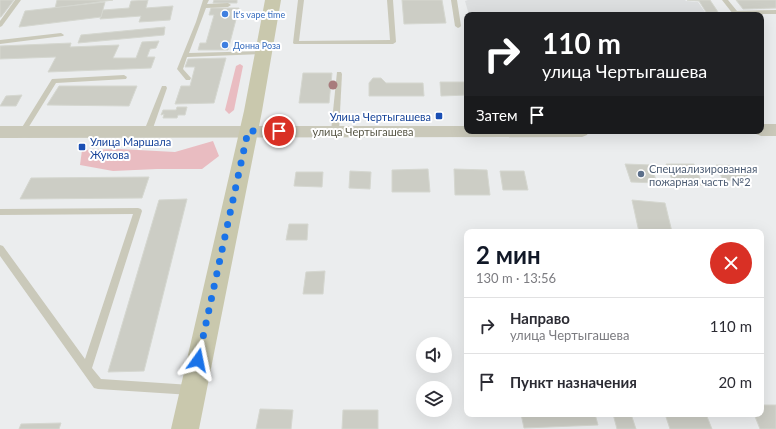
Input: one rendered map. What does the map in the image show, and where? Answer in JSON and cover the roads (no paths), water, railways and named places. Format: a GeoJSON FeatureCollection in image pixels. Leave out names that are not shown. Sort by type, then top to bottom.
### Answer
{"type":"FeatureCollection","features":[{"type":"Feature","properties":{"kind":"main road"},"geometry":{"type":"LineString","coordinates":[[185,429],[192,390],[248,131],[273,0]]}},
{"type":"Feature","properties":{"kind":"street"},"geometry":{"type":"LineString","coordinates":[[764,130],[776,130]]}},
{"type":"Feature","properties":{"kind":"street","name":"улица Чертыгашева"},"geometry":{"type":"LineString","coordinates":[[0,132],[464,131]]}},
{"type":"Feature","properties":{"kind":"lane"},"geometry":{"type":"LineString","coordinates":[[0,25],[18,0]]}},
{"type":"Feature","properties":{"kind":"lane"},"geometry":{"type":"LineString","coordinates":[[301,0],[296,43],[393,42],[390,0]]}},
{"type":"Feature","properties":{"kind":"lane"},"geometry":{"type":"LineString","coordinates":[[454,0],[458,26]]}},
{"type":"Feature","properties":{"kind":"lane"},"geometry":{"type":"LineString","coordinates":[[725,0],[734,12]]}},
{"type":"Feature","properties":{"kind":"lane"},"geometry":{"type":"LineString","coordinates":[[188,78],[180,69],[206,3],[228,5]]}},
{"type":"Feature","properties":{"kind":"lane"},"geometry":{"type":"LineString","coordinates":[[764,12],[776,12]]}},
{"type":"Feature","properties":{"kind":"lane"},"geometry":{"type":"LineString","coordinates":[[0,42],[62,35]]}},
{"type":"Feature","properties":{"kind":"lane"},"geometry":{"type":"LineString","coordinates":[[185,55],[263,53]]}},
{"type":"Feature","properties":{"kind":"lane"},"geometry":{"type":"LineString","coordinates":[[335,131],[339,74]]}},
{"type":"Feature","properties":{"kind":"lane"},"geometry":{"type":"LineString","coordinates":[[23,132],[54,81],[124,77]]}},
{"type":"Feature","properties":{"kind":"lane"},"geometry":{"type":"LineString","coordinates":[[148,131],[164,88]]}},
{"type":"Feature","properties":{"kind":"lane"},"geometry":{"type":"LineString","coordinates":[[0,212],[138,211],[87,369]]}},
{"type":"Feature","properties":{"kind":"lane"},"geometry":{"type":"LineString","coordinates":[[0,249],[98,384],[192,390]]}},
{"type":"Feature","properties":{"kind":"place","name":"It's vape time"},"geometry":{"type":"Point","coordinates":[225,14]}},
{"type":"Feature","properties":{"kind":"place","name":"Донна Роза"},"geometry":{"type":"Point","coordinates":[225,45]}},
{"type":"Feature","properties":{"kind":"place","name":"Улица Чертыгашева"},"geometry":{"type":"Point","coordinates":[439,116]}},
{"type":"Feature","properties":{"kind":"place","name":"Улица Маршала Жукова"},"geometry":{"type":"Point","coordinates":[82,147]}},
{"type":"Feature","properties":{"kind":"place","name":"Специализированная пожарная часть №2"},"geometry":{"type":"Point","coordinates":[641,174]}}]}
